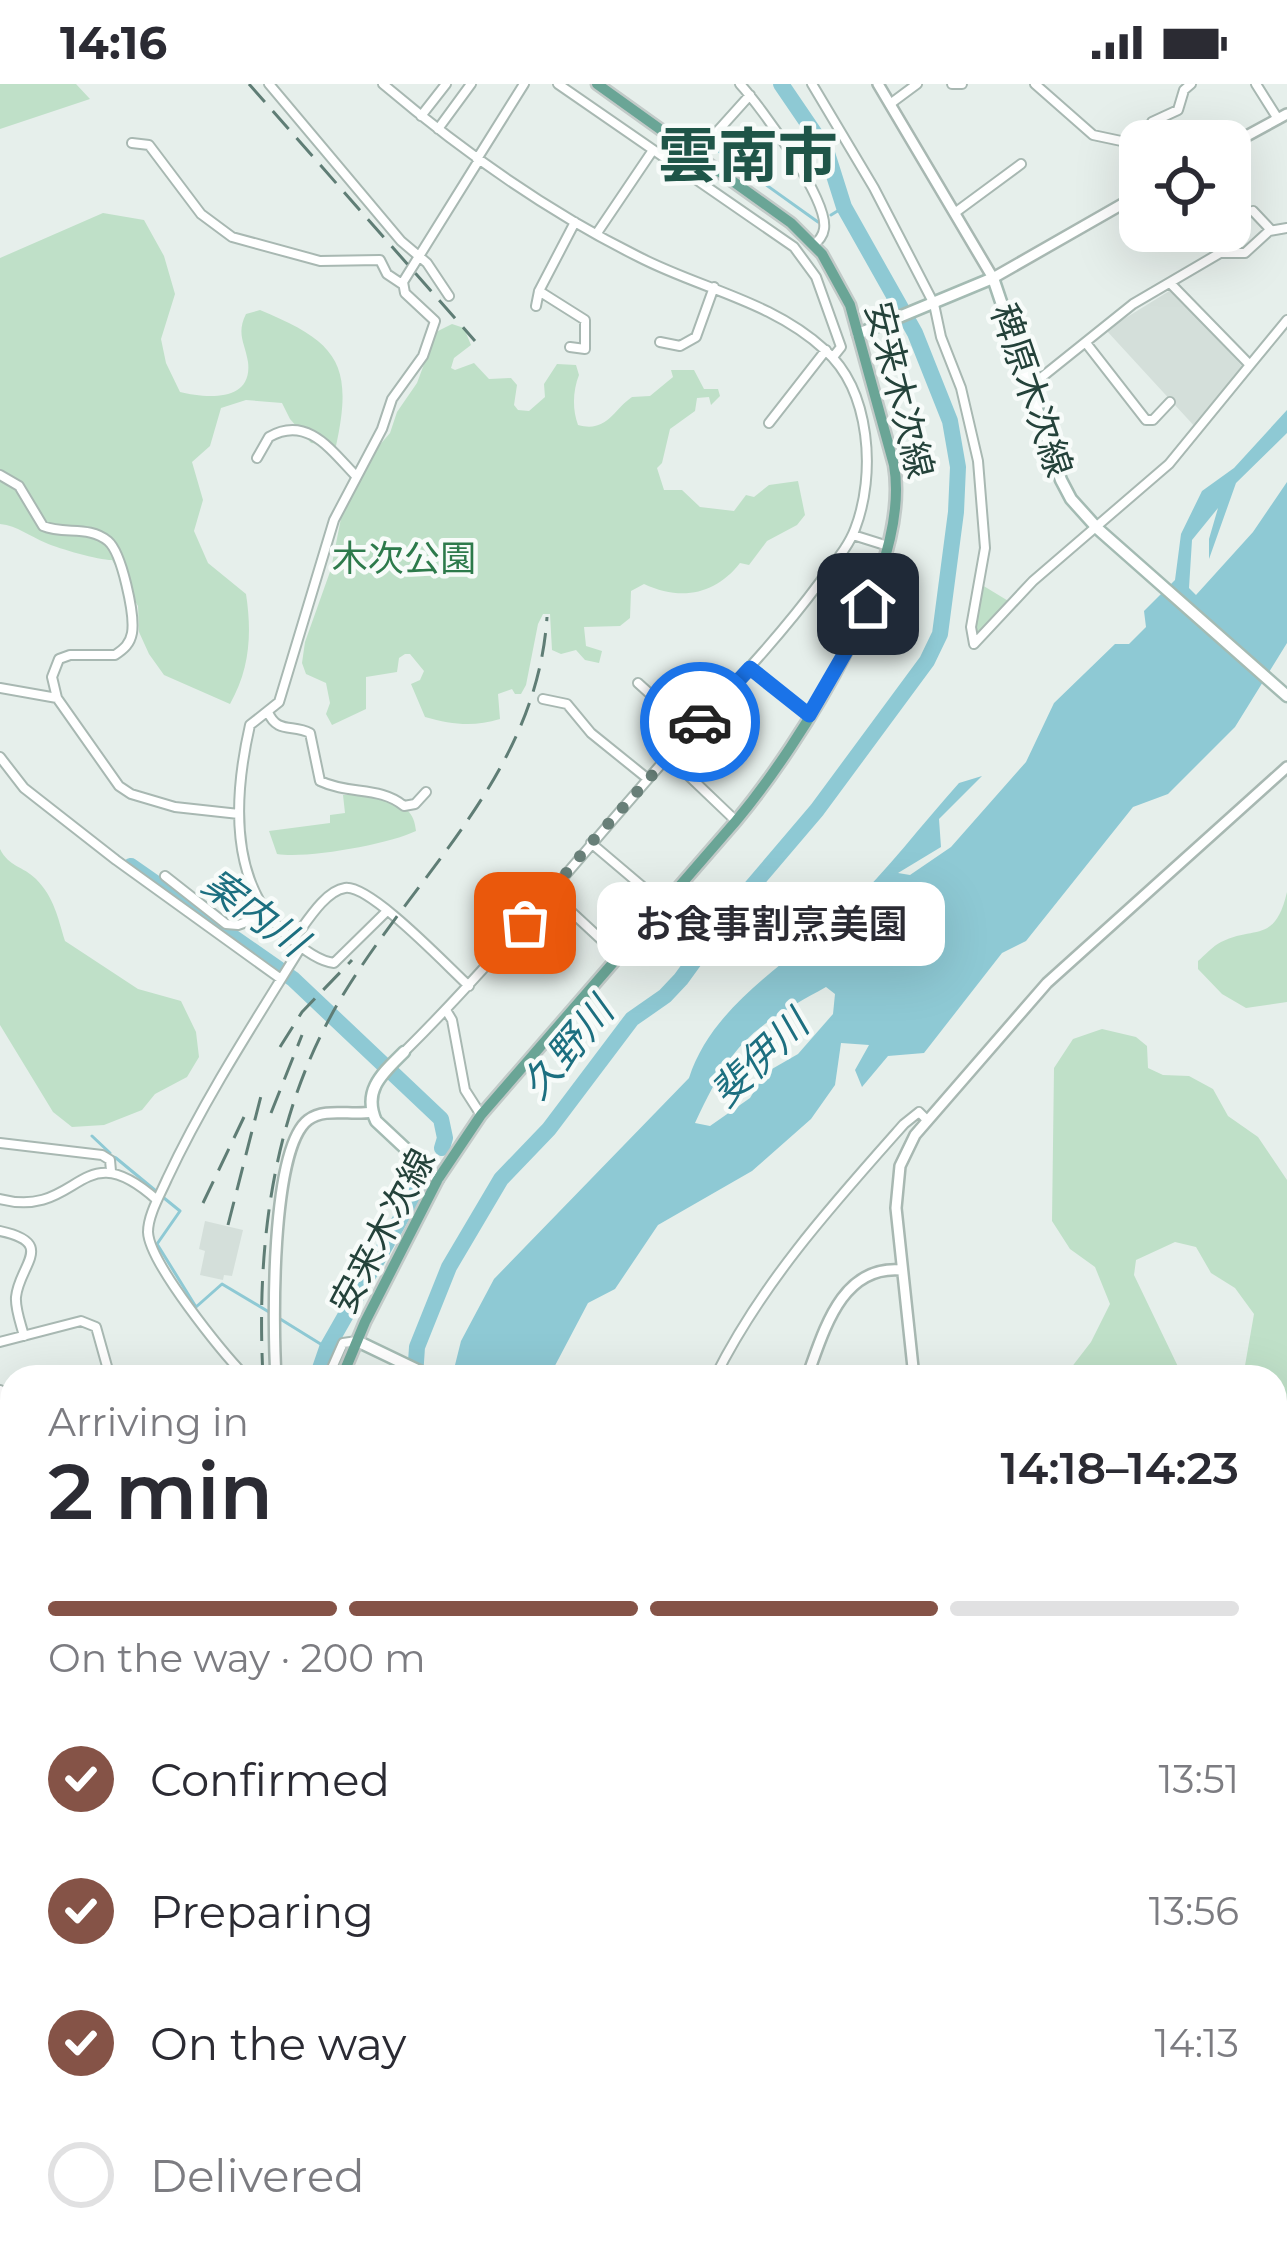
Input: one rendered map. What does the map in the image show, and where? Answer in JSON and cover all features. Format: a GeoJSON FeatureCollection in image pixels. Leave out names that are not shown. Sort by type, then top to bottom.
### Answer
{"type":"FeatureCollection","features":[{"type":"Feature","properties":{"kind":"main road","name":"安来木次線"},"geometry":{"type":"LineString","coordinates":[[347,1365],[438,1180],[481,1114],[736,821],[809,715],[853,639],[888,546],[897,486],[858,334],[838,280],[814,245],[597,84]]}},
{"type":"Feature","properties":{"kind":"main road","name":"稗原木次線"},"geometry":{"type":"LineString","coordinates":[[858,334],[993,278],[1071,499],[1097,528],[1287,696]]}},
{"type":"Feature","properties":{"kind":"main road"},"geometry":{"type":"LineString","coordinates":[[404,1052],[373,1087],[371,1112],[438,1180]]}},
{"type":"Feature","properties":{"kind":"main road"},"geometry":{"type":"LineString","coordinates":[[358,1341],[410,1365]]}},
{"type":"Feature","properties":{"kind":"street"},"geometry":{"type":"LineString","coordinates":[[269,84],[401,241],[420,255],[449,296]]}},
{"type":"Feature","properties":{"kind":"street"},"geometry":{"type":"LineString","coordinates":[[383,84],[478,159],[575,222],[641,259],[760,306],[829,353],[862,419],[868,445],[867,486],[853,535],[794,616],[469,986],[404,1052]]}},
{"type":"Feature","properties":{"kind":"street"},"geometry":{"type":"LineString","coordinates":[[421,116],[446,84]]}},
{"type":"Feature","properties":{"kind":"street"},"geometry":{"type":"LineString","coordinates":[[438,129],[471,84]]}},
{"type":"Feature","properties":{"kind":"street"},"geometry":{"type":"LineString","coordinates":[[402,284],[524,84]]}},
{"type":"Feature","properties":{"kind":"street"},"geometry":{"type":"LineString","coordinates":[[558,84],[802,255],[841,347],[829,353],[769,423]]}},
{"type":"Feature","properties":{"kind":"street"},"geometry":{"type":"LineString","coordinates":[[740,84],[810,186],[824,221],[823,234],[814,245]]}},
{"type":"Feature","properties":{"kind":"street"},"geometry":{"type":"LineString","coordinates":[[812,84],[874,188],[932,304],[961,388],[978,461],[986,548],[972,643],[978,643],[1034,581],[1169,464],[1287,320]]}},
{"type":"Feature","properties":{"kind":"street"},"geometry":{"type":"LineString","coordinates":[[878,84],[993,278],[1119,206]]}},
{"type":"Feature","properties":{"kind":"street"},"geometry":{"type":"LineString","coordinates":[[890,104],[917,84]]}},
{"type":"Feature","properties":{"kind":"street"},"geometry":{"type":"LineString","coordinates":[[952,84],[962,84]]}},
{"type":"Feature","properties":{"kind":"street"},"geometry":{"type":"LineString","coordinates":[[1035,84],[1093,135],[1119,139]]}},
{"type":"Feature","properties":{"kind":"street"},"geometry":{"type":"LineString","coordinates":[[1156,120],[1178,110],[1191,84]]}},
{"type":"Feature","properties":{"kind":"street"},"geometry":{"type":"LineString","coordinates":[[1251,134],[1282,117],[1256,84]]}},
{"type":"Feature","properties":{"kind":"street"},"geometry":{"type":"LineString","coordinates":[[697,154],[750,95]]}},
{"type":"Feature","properties":{"kind":"street"},"geometry":{"type":"LineString","coordinates":[[132,143],[149,145],[201,214],[232,237],[320,260],[380,260],[387,274],[402,284],[435,324],[422,356],[392,399],[382,429],[334,520],[279,702],[250,724],[238,814],[244,862],[266,915],[297,944],[334,963],[387,911]]}},
{"type":"Feature","properties":{"kind":"street"},"geometry":{"type":"LineString","coordinates":[[596,234],[653,150]]}},
{"type":"Feature","properties":{"kind":"street"},"geometry":{"type":"LineString","coordinates":[[956,212],[1021,164]]}},
{"type":"Feature","properties":{"kind":"street"},"geometry":{"type":"LineString","coordinates":[[1253,211],[1271,230]]}},
{"type":"Feature","properties":{"kind":"street"},"geometry":{"type":"LineString","coordinates":[[536,306],[575,222]]}},
{"type":"Feature","properties":{"kind":"street"},"geometry":{"type":"LineString","coordinates":[[1251,248],[1271,230],[1287,228]]}},
{"type":"Feature","properties":{"kind":"street"},"geometry":{"type":"LineString","coordinates":[[1032,385],[1133,304],[1226,252]]}},
{"type":"Feature","properties":{"kind":"street"},"geometry":{"type":"LineString","coordinates":[[1171,284],[1250,365]]}},
{"type":"Feature","properties":{"kind":"street"},"geometry":{"type":"LineString","coordinates":[[660,342],[686,345],[696,337],[714,287]]}},
{"type":"Feature","properties":{"kind":"street"},"geometry":{"type":"LineString","coordinates":[[539,291],[584,320],[585,349],[570,347]]}},
{"type":"Feature","properties":{"kind":"street"},"geometry":{"type":"LineString","coordinates":[[1086,343],[1146,420],[1153,420],[1170,402]]}},
{"type":"Feature","properties":{"kind":"street"},"geometry":{"type":"LineString","coordinates":[[257,458],[269,437],[290,429],[324,441],[356,475]]}},
{"type":"Feature","properties":{"kind":"street"},"geometry":{"type":"LineString","coordinates":[[0,475],[19,486],[43,526],[91,532],[112,544],[123,573],[131,639],[115,655],[59,659],[52,677],[58,698],[125,791],[188,809],[238,814]]}},
{"type":"Feature","properties":{"kind":"street"},"geometry":{"type":"LineString","coordinates":[[853,535],[888,546]]}},
{"type":"Feature","properties":{"kind":"street"},"geometry":{"type":"LineString","coordinates":[[750,668],[809,715]]}},
{"type":"Feature","properties":{"kind":"street"},"geometry":{"type":"LineString","coordinates":[[638,682],[691,731]]}},
{"type":"Feature","properties":{"kind":"street"},"geometry":{"type":"LineString","coordinates":[[0,688],[58,698]]}},
{"type":"Feature","properties":{"kind":"street"},"geometry":{"type":"LineString","coordinates":[[543,699],[567,704],[592,733],[648,779]]}},
{"type":"Feature","properties":{"kind":"street"},"geometry":{"type":"LineString","coordinates":[[268,712],[284,730],[310,733],[320,781],[351,793],[392,796],[404,806],[416,804],[426,792]]}},
{"type":"Feature","properties":{"kind":"street"},"geometry":{"type":"LineString","coordinates":[[668,756],[736,821]]}},
{"type":"Feature","properties":{"kind":"street"},"geometry":{"type":"LineString","coordinates":[[0,757],[24,788],[116,860],[284,975]]}},
{"type":"Feature","properties":{"kind":"street"},"geometry":{"type":"LineString","coordinates":[[913,1365],[898,1179],[906,1151],[926,1119],[1048,983],[1287,766]]}},
{"type":"Feature","properties":{"kind":"street"},"geometry":{"type":"LineString","coordinates":[[591,843],[663,904]]}},
{"type":"Feature","properties":{"kind":"street"},"geometry":{"type":"LineString","coordinates":[[165,876],[218,926],[238,926],[266,915]]}},
{"type":"Feature","properties":{"kind":"street"},"geometry":{"type":"LineString","coordinates":[[235,1365],[213,1340],[151,1243],[149,1227],[225,1068],[284,975],[297,944],[332,895],[345,888],[363,891],[469,986]]}},
{"type":"Feature","properties":{"kind":"street"},"geometry":{"type":"LineString","coordinates":[[551,892],[619,956]]}},
{"type":"Feature","properties":{"kind":"street"},"geometry":{"type":"LineString","coordinates":[[446,1010],[465,1090],[481,1114]]}},
{"type":"Feature","properties":{"kind":"street"},"geometry":{"type":"LineString","coordinates":[[275,1365],[278,1233],[292,1147],[300,1128],[311,1118],[371,1112]]}},
{"type":"Feature","properties":{"kind":"street"},"geometry":{"type":"LineString","coordinates":[[722,1365],[767,1285],[826,1211],[904,1124],[919,1112],[926,1119]]}},
{"type":"Feature","properties":{"kind":"street"},"geometry":{"type":"LineString","coordinates":[[0,1143],[102,1155],[110,1160],[112,1171]]}},
{"type":"Feature","properties":{"kind":"street"},"geometry":{"type":"LineString","coordinates":[[0,1199],[40,1202],[97,1173],[112,1171],[128,1176],[158,1200]]}},
{"type":"Feature","properties":{"kind":"street"},"geometry":{"type":"LineString","coordinates":[[0,1231],[21,1237],[31,1251],[15,1299],[24,1336]]}},
{"type":"Feature","properties":{"kind":"street"},"geometry":{"type":"LineString","coordinates":[[812,1365],[833,1308],[857,1281],[883,1268],[902,1270]]}},
{"type":"Feature","properties":{"kind":"street"},"geometry":{"type":"LineString","coordinates":[[0,1342],[81,1321],[96,1327],[107,1365]]}},
{"type":"Feature","properties":{"kind":"street"},"geometry":{"type":"LineString","coordinates":[[333,1365],[343,1342],[358,1341]]}},
{"type":"Feature","properties":{"kind":"shaded area"},"geometry":{"type":"Polygon","coordinates":[[[1171,290],[1244,368],[1197,429],[1106,330],[1171,290]]]}},
{"type":"Feature","properties":{"kind":"shaded area"},"geometry":{"type":"Polygon","coordinates":[[[205,1221],[243,1230],[232,1276],[224,1275],[223,1280],[200,1275],[205,1221]]]}},
{"type":"Feature","properties":{"kind":"green space"},"geometry":{"type":"Polygon","coordinates":[[[0,84],[76,84],[90,99],[0,129],[0,84]]]}},
{"type":"Feature","properties":{"kind":"green space"},"geometry":{"type":"Polygon","coordinates":[[[103,213],[144,220],[164,256],[175,294],[161,339],[180,392],[225,395],[243,385],[248,362],[242,327],[246,314],[260,310],[323,345],[340,375],[343,394],[336,446],[311,443],[282,403],[246,400],[221,408],[210,446],[192,462],[203,500],[194,531],[208,563],[246,594],[248,650],[230,704],[164,675],[139,632],[138,606],[112,560],[60,548],[0,524],[0,258],[103,213]]]}},
{"type":"Feature","properties":{"kind":"green space","name":"木次公園"},"geometry":{"type":"Polygon","coordinates":[[[452,324],[464,328],[471,345],[454,358],[451,368],[474,363],[489,379],[511,378],[517,385],[514,405],[518,410],[529,411],[545,397],[544,384],[557,364],[576,365],[574,406],[578,425],[588,427],[603,423],[632,397],[650,396],[673,377],[671,370],[694,370],[704,389],[718,389],[720,396],[711,405],[709,397],[697,398],[695,411],[670,429],[657,468],[664,490],[682,490],[700,507],[734,511],[746,495],[754,497],[769,485],[798,481],[805,515],[797,525],[767,541],[749,565],[740,563],[708,588],[684,593],[644,584],[631,591],[630,618],[620,626],[584,627],[586,646],[602,651],[599,663],[585,660],[576,650],[561,654],[552,650],[550,614],[543,614],[521,694],[512,689],[498,694],[500,719],[463,724],[425,717],[411,684],[424,671],[405,654],[399,658],[397,672],[366,677],[366,709],[332,725],[326,714],[330,703],[326,683],[306,674],[302,663],[331,569],[343,508],[417,383],[436,332],[452,324]]]}},
{"type":"Feature","properties":{"kind":"green space"},"geometry":{"type":"Polygon","coordinates":[[[982,585],[1010,602],[978,635],[976,630],[982,585]]]}},
{"type":"Feature","properties":{"kind":"green space"},"geometry":{"type":"Polygon","coordinates":[[[343,795],[399,804],[408,810],[416,831],[348,849],[277,854],[269,831],[330,823],[330,815],[345,813],[343,795]]]}},
{"type":"Feature","properties":{"kind":"green space"},"geometry":{"type":"Polygon","coordinates":[[[0,849],[42,886],[65,941],[138,989],[181,1001],[196,1032],[199,1057],[187,1077],[155,1094],[142,1110],[104,1125],[72,1127],[53,1112],[0,1025],[0,849]]]}},
{"type":"Feature","properties":{"kind":"green space"},"geometry":{"type":"Polygon","coordinates":[[[1287,892],[1287,1002],[1246,1008],[1222,994],[1198,969],[1198,961],[1221,942],[1270,926],[1287,892]]]}},
{"type":"Feature","properties":{"kind":"green space"},"geometry":{"type":"Polygon","coordinates":[[[1102,1029],[1136,1037],[1147,1046],[1148,1068],[1163,1075],[1189,1076],[1213,1089],[1228,1116],[1258,1137],[1287,1180],[1287,1365],[1245,1365],[1254,1314],[1235,1288],[1211,1273],[1196,1247],[1175,1242],[1136,1260],[1134,1275],[1177,1365],[1073,1365],[1110,1304],[1095,1267],[1070,1249],[1052,1221],[1054,1068],[1073,1039],[1102,1029]]]}},
{"type":"Feature","properties":{"kind":"water"},"geometry":{"type":"Polygon","coordinates":[[[1287,410],[1287,433],[1236,483],[1209,559],[1218,508],[1192,540],[1189,588],[1196,595],[1253,532],[1287,482],[1287,643],[1235,727],[1168,794],[1133,807],[1026,941],[1002,953],[924,1053],[888,1056],[862,1087],[855,1070],[869,1045],[841,1043],[835,1085],[811,1119],[752,1171],[658,1225],[615,1289],[588,1303],[555,1365],[455,1365],[461,1341],[494,1279],[689,1078],[700,1051],[735,1005],[862,894],[959,783],[982,776],[939,819],[941,847],[898,873],[910,875],[951,847],[1026,762],[1054,703],[1115,644],[1129,644],[1146,627],[1144,611],[1175,580],[1181,534],[1202,491],[1234,468],[1287,410]],[[826,987],[760,1028],[733,1056],[695,1123],[710,1126],[750,1098],[765,1073],[798,1054],[833,1014],[835,994],[826,987]]]}},
{"type":"Feature","properties":{"kind":"waterway","name":"久野川"},"geometry":{"type":"LineString","coordinates":[[416,1365],[417,1347],[449,1267],[501,1179],[549,1129],[632,1019],[681,979],[726,917],[817,810],[927,661],[940,634],[956,512],[958,467],[950,421],[915,333],[844,207],[826,150],[781,84]]}},
{"type":"Feature","properties":{"kind":"waterway"},"geometry":{"type":"LineString","coordinates":[[713,147],[818,222]]}},
{"type":"Feature","properties":{"kind":"waterway"},"geometry":{"type":"LineString","coordinates":[[831,215],[844,207]]}},
{"type":"Feature","properties":{"kind":"waterway","name":"案内川"},"geometry":{"type":"LineString","coordinates":[[103,845],[131,866]]}},
{"type":"Feature","properties":{"kind":"waterway","name":"案内川"},"geometry":{"type":"LineString","coordinates":[[131,866],[293,979],[441,1119],[442,1148]]}},
{"type":"Feature","properties":{"kind":"waterway"},"geometry":{"type":"LineString","coordinates":[[92,1136],[110,1153]]}},
{"type":"Feature","properties":{"kind":"waterway"},"geometry":{"type":"LineString","coordinates":[[8,1140],[88,1150]]}},
{"type":"Feature","properties":{"kind":"waterway"},"geometry":{"type":"LineString","coordinates":[[103,1153],[156,1191]]}},
{"type":"Feature","properties":{"kind":"waterway","name":"案内川"},"geometry":{"type":"LineString","coordinates":[[321,1365],[421,1183]]}},
{"type":"Feature","properties":{"kind":"waterway"},"geometry":{"type":"LineString","coordinates":[[164,1198],[180,1211],[157,1244],[196,1307],[222,1284],[269,1312]]}},
{"type":"Feature","properties":{"kind":"waterway"},"geometry":{"type":"LineString","coordinates":[[277,1317],[327,1348]]}},
{"type":"Feature","properties":{"kind":"railway"},"geometry":{"type":"LineString","coordinates":[[249,84],[475,341]]}},
{"type":"Feature","properties":{"kind":"railway"},"geometry":{"type":"LineString","coordinates":[[263,1365],[267,1226],[286,1128],[301,1081],[346,990],[499,770],[539,672],[547,617]]}},
{"type":"Feature","properties":{"kind":"railway"},"geometry":{"type":"LineString","coordinates":[[280,1047],[302,1012],[352,960]]}},
{"type":"Feature","properties":{"kind":"railway"},"geometry":{"type":"LineString","coordinates":[[271,1113],[302,1035]]}},
{"type":"Feature","properties":{"kind":"railway"},"geometry":{"type":"LineString","coordinates":[[228,1225],[262,1092]]}},
{"type":"Feature","properties":{"kind":"railway"},"geometry":{"type":"LineString","coordinates":[[203,1203],[244,1117]]}},
{"type":"Feature","properties":{"kind":"way so far"},"geometry":{"type":"LineString","coordinates":[[525,923],[700,722]]}},
{"type":"Feature","properties":{"kind":"place","name":"お食事割烹美園"},"geometry":{"type":"Point","coordinates":[525,923]}},
{"type":"Feature","properties":{"kind":"district","name":"雲南市"},"geometry":{"type":"Point","coordinates":[748,155]}},
{"type":"Feature","properties":{"kind":"route"},"geometry":{"type":"LineString","coordinates":[[700,722],[750,668],[809,715],[868,604]]}},
{"type":"Feature","properties":{"kind":"water label","name":"斐伊川"},"geometry":{"type":"Point","coordinates":[759,1058]}}]}
